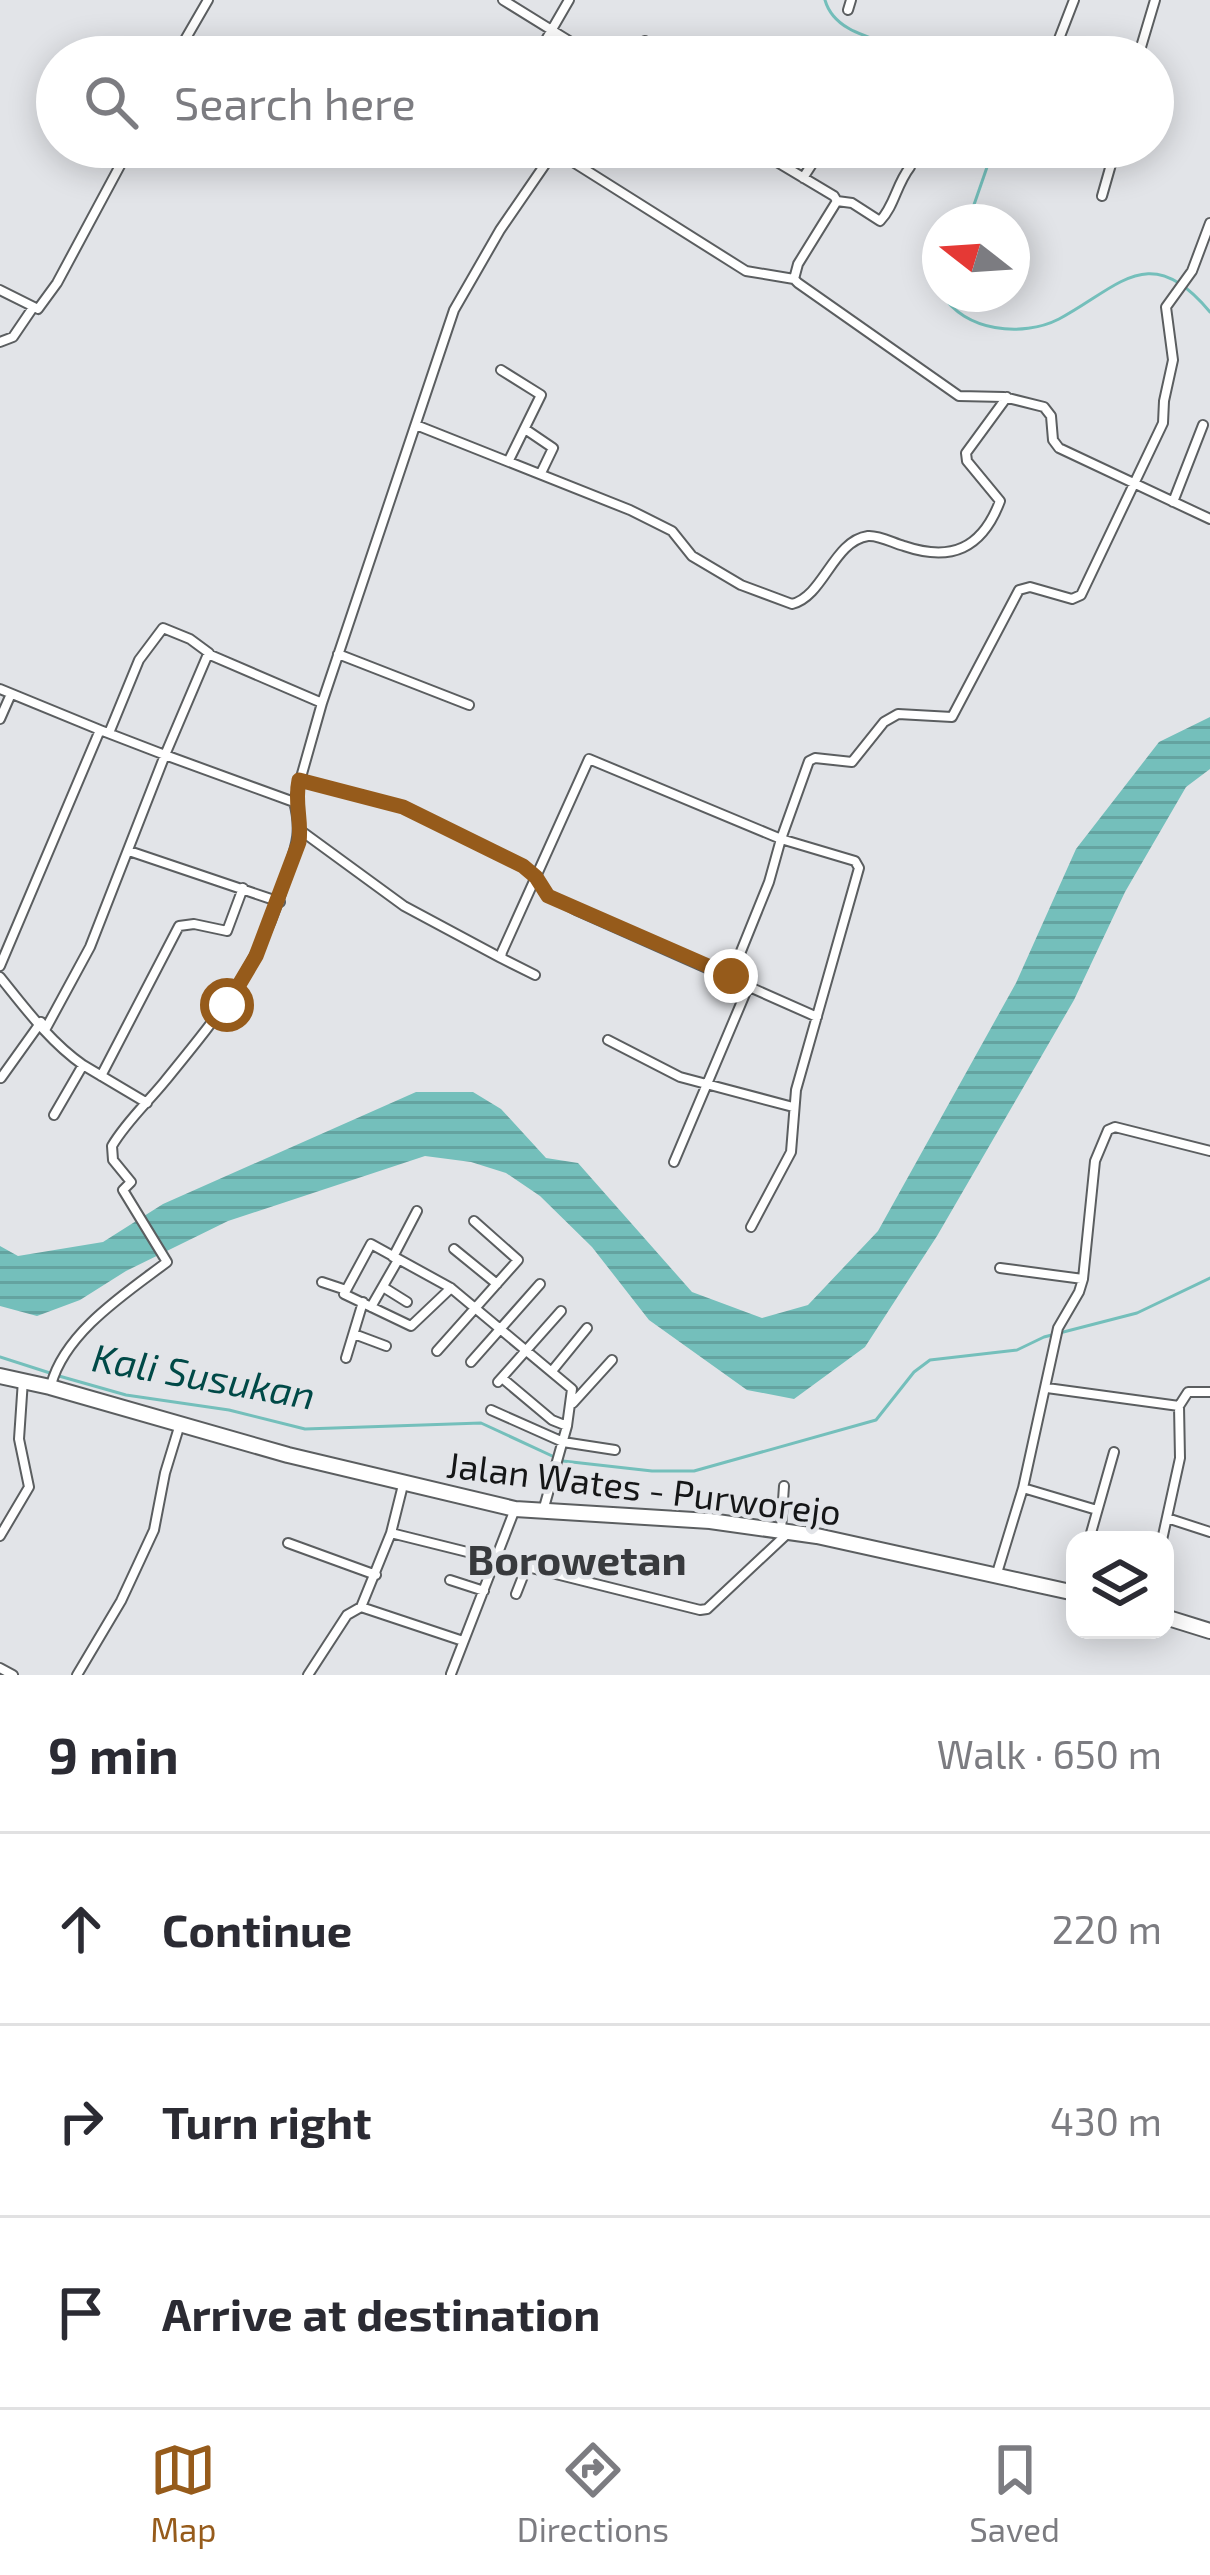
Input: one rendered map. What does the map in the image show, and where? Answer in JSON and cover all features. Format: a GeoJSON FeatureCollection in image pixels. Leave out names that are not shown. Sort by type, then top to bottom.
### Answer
{"type":"FeatureCollection","features":[{"type":"Feature","properties":{"kind":"highway","name":"Jalan Wates - Purworejo"},"geometry":{"type":"LineString","coordinates":[[0,1376],[51,1383],[403,1485],[515,1509],[710,1521],[1066,1589]]}},
{"type":"Feature","properties":{"kind":"highway"},"geometry":{"type":"LineString","coordinates":[[1174,1620],[1210,1630]]}},
{"type":"Feature","properties":{"kind":"street"},"geometry":{"type":"LineString","coordinates":[[187,36],[208,0]]}},
{"type":"Feature","properties":{"kind":"street"},"geometry":{"type":"LineString","coordinates":[[502,0],[560,36]]}},
{"type":"Feature","properties":{"kind":"street"},"geometry":{"type":"LineString","coordinates":[[549,36],[569,0]]}},
{"type":"Feature","properties":{"kind":"street"},"geometry":{"type":"LineString","coordinates":[[1060,36],[1074,0]]}},
{"type":"Feature","properties":{"kind":"street"},"geometry":{"type":"LineString","coordinates":[[1144,36],[1155,0]]}},
{"type":"Feature","properties":{"kind":"street"},"geometry":{"type":"LineString","coordinates":[[0,290],[38,309],[119,168]]}},
{"type":"Feature","properties":{"kind":"street"},"geometry":{"type":"LineString","coordinates":[[51,1383],[56,1369],[117,1301],[166,1263],[166,1255],[123,1190],[130,1177],[112,1160],[111,1152],[116,1139],[217,1019],[246,977],[280,902],[301,830],[294,802],[299,780],[442,340],[464,291],[542,168]]}},
{"type":"Feature","properties":{"kind":"street"},"geometry":{"type":"LineString","coordinates":[[586,168],[746,272],[794,279],[959,396],[1006,397],[1044,407],[1052,416],[1052,437],[1059,448],[1210,519]]}},
{"type":"Feature","properties":{"kind":"street"},"geometry":{"type":"LineString","coordinates":[[787,168],[836,201],[851,203],[880,221],[892,207],[909,168]]}},
{"type":"Feature","properties":{"kind":"street"},"geometry":{"type":"LineString","coordinates":[[803,178],[809,168]]}},
{"type":"Feature","properties":{"kind":"street"},"geometry":{"type":"LineString","coordinates":[[1102,196],[1110,168]]}},
{"type":"Feature","properties":{"kind":"street"},"geometry":{"type":"LineString","coordinates":[[794,279],[836,201]]}},
{"type":"Feature","properties":{"kind":"street"},"geometry":{"type":"LineString","coordinates":[[731,976],[810,760],[852,762],[884,722],[898,714],[952,718],[1019,590],[1030,587],[1075,599],[1081,595],[1165,418],[1174,360],[1166,316],[1170,298],[1192,271],[1210,223]]}},
{"type":"Feature","properties":{"kind":"street"},"geometry":{"type":"LineString","coordinates":[[0,341],[13,337],[32,309]]}},
{"type":"Feature","properties":{"kind":"street"},"geometry":{"type":"LineString","coordinates":[[501,370],[541,395],[509,460]]}},
{"type":"Feature","properties":{"kind":"street"},"geometry":{"type":"LineString","coordinates":[[416,425],[672,531],[692,556],[741,585],[792,604],[805,599],[862,538],[876,537],[939,554],[977,539],[1000,498],[967,461],[966,453],[1006,397]]}},
{"type":"Feature","properties":{"kind":"street"},"geometry":{"type":"LineString","coordinates":[[1173,502],[1203,425]]}},
{"type":"Feature","properties":{"kind":"street"},"geometry":{"type":"LineString","coordinates":[[525,429],[554,449],[541,473]]}},
{"type":"Feature","properties":{"kind":"street"},"geometry":{"type":"LineString","coordinates":[[0,966],[104,732],[139,660],[163,628],[322,703]]}},
{"type":"Feature","properties":{"kind":"street"},"geometry":{"type":"LineString","coordinates":[[2,1078],[43,1026],[90,947],[210,654]]}},
{"type":"Feature","properties":{"kind":"street"},"geometry":{"type":"LineString","coordinates":[[338,654],[469,706]]}},
{"type":"Feature","properties":{"kind":"street"},"geometry":{"type":"LineString","coordinates":[[0,689],[294,802]]}},
{"type":"Feature","properties":{"kind":"street"},"geometry":{"type":"LineString","coordinates":[[0,718],[11,694]]}},
{"type":"Feature","properties":{"kind":"street"},"geometry":{"type":"LineString","coordinates":[[500,958],[589,759],[781,839],[855,861],[858,866],[793,1107],[791,1151],[751,1227]]}},
{"type":"Feature","properties":{"kind":"street"},"geometry":{"type":"LineString","coordinates":[[299,780],[403,807],[523,866],[545,893],[562,903],[817,1017]]}},
{"type":"Feature","properties":{"kind":"street"},"geometry":{"type":"LineString","coordinates":[[301,830],[404,906],[535,975]]}},
{"type":"Feature","properties":{"kind":"street"},"geometry":{"type":"LineString","coordinates":[[129,851],[280,902]]}},
{"type":"Feature","properties":{"kind":"street"},"geometry":{"type":"LineString","coordinates":[[101,1076],[179,926],[226,931],[243,888]]}},
{"type":"Feature","properties":{"kind":"street"},"geometry":{"type":"LineString","coordinates":[[0,977],[48,1036],[83,1065],[147,1103]]}},
{"type":"Feature","properties":{"kind":"street"},"geometry":{"type":"LineString","coordinates":[[674,1162],[748,987]]}},
{"type":"Feature","properties":{"kind":"street"},"geometry":{"type":"LineString","coordinates":[[608,1040],[680,1077],[793,1107]]}},
{"type":"Feature","properties":{"kind":"street"},"geometry":{"type":"LineString","coordinates":[[54,1115],[83,1065]]}},
{"type":"Feature","properties":{"kind":"street"},"geometry":{"type":"LineString","coordinates":[[997,1573],[1023,1488],[1058,1328],[1083,1279],[1088,1199],[1095,1160],[1108,1130],[1114,1127],[1210,1151]]}},
{"type":"Feature","properties":{"kind":"street"},"geometry":{"type":"LineString","coordinates":[[346,1358],[367,1305],[383,1287],[417,1211]]}},
{"type":"Feature","properties":{"kind":"street"},"geometry":{"type":"LineString","coordinates":[[437,1352],[518,1260],[474,1221]]}},
{"type":"Feature","properties":{"kind":"street"},"geometry":{"type":"LineString","coordinates":[[451,1288],[411,1326],[344,1294],[371,1244],[451,1288],[476,1306],[572,1389],[567,1426],[543,1512]]}},
{"type":"Feature","properties":{"kind":"street"},"geometry":{"type":"LineString","coordinates":[[454,1249],[496,1284]]}},
{"type":"Feature","properties":{"kind":"street"},"geometry":{"type":"LineString","coordinates":[[1000,1268],[1083,1279]]}},
{"type":"Feature","properties":{"kind":"street"},"geometry":{"type":"LineString","coordinates":[[322,1282],[346,1290]]}},
{"type":"Feature","properties":{"kind":"street"},"geometry":{"type":"LineString","coordinates":[[471,1362],[541,1284]]}},
{"type":"Feature","properties":{"kind":"street"},"geometry":{"type":"LineString","coordinates":[[383,1287],[407,1302]]}},
{"type":"Feature","properties":{"kind":"street"},"geometry":{"type":"LineString","coordinates":[[561,1311],[500,1380],[567,1426]]}},
{"type":"Feature","properties":{"kind":"street"},"geometry":{"type":"LineString","coordinates":[[552,1371],[587,1328]]}},
{"type":"Feature","properties":{"kind":"street"},"geometry":{"type":"LineString","coordinates":[[353,1334],[386,1346]]}},
{"type":"Feature","properties":{"kind":"street"},"geometry":{"type":"LineString","coordinates":[[572,1403],[612,1360]]}},
{"type":"Feature","properties":{"kind":"street"},"geometry":{"type":"LineString","coordinates":[[0,1536],[28,1487],[19,1439],[23,1380]]}},
{"type":"Feature","properties":{"kind":"street"},"geometry":{"type":"LineString","coordinates":[[1047,1388],[1179,1406]]}},
{"type":"Feature","properties":{"kind":"street"},"geometry":{"type":"LineString","coordinates":[[1179,1406],[1188,1392],[1210,1392]]}},
{"type":"Feature","properties":{"kind":"street"},"geometry":{"type":"LineString","coordinates":[[1164,1531],[1180,1458],[1179,1406]]}},
{"type":"Feature","properties":{"kind":"street"},"geometry":{"type":"LineString","coordinates":[[491,1410],[562,1442],[614,1450]]}},
{"type":"Feature","properties":{"kind":"street"},"geometry":{"type":"LineString","coordinates":[[77,1675],[121,1601],[154,1530],[164,1473],[180,1424]]}},
{"type":"Feature","properties":{"kind":"street"},"geometry":{"type":"LineString","coordinates":[[1091,1531],[1114,1452]]}},
{"type":"Feature","properties":{"kind":"street"},"geometry":{"type":"LineString","coordinates":[[308,1675],[347,1615],[361,1607],[391,1533],[403,1485]]}},
{"type":"Feature","properties":{"kind":"street"},"geometry":{"type":"LineString","coordinates":[[391,1533],[704,1610],[752,1570],[784,1532],[784,1486]]}},
{"type":"Feature","properties":{"kind":"street"},"geometry":{"type":"LineString","coordinates":[[1023,1488],[1097,1510]]}},
{"type":"Feature","properties":{"kind":"street"},"geometry":{"type":"LineString","coordinates":[[451,1674],[515,1509]]}},
{"type":"Feature","properties":{"kind":"street"},"geometry":{"type":"LineString","coordinates":[[1167,1518],[1210,1532]]}},
{"type":"Feature","properties":{"kind":"street"},"geometry":{"type":"LineString","coordinates":[[288,1543],[376,1575]]}},
{"type":"Feature","properties":{"kind":"street"},"geometry":{"type":"LineString","coordinates":[[516,1594],[527,1566]]}},
{"type":"Feature","properties":{"kind":"street"},"geometry":{"type":"LineString","coordinates":[[450,1580],[484,1591]]}},
{"type":"Feature","properties":{"kind":"street"},"geometry":{"type":"LineString","coordinates":[[361,1607],[464,1641]]}},
{"type":"Feature","properties":{"kind":"street"},"geometry":{"type":"LineString","coordinates":[[0,1668],[14,1675]]}},
{"type":"Feature","properties":{"kind":"water"},"geometry":{"type":"Polygon","coordinates":[[[1210,717],[1210,769],[1186,787],[1125,892],[1074,1000],[937,1236],[865,1347],[794,1399],[747,1390],[649,1320],[592,1247],[540,1196],[506,1173],[425,1156],[228,1221],[126,1271],[80,1300],[37,1316],[0,1306],[0,1246],[18,1256],[103,1242],[163,1204],[416,1092],[473,1092],[501,1109],[546,1158],[578,1163],[692,1292],[762,1318],[808,1305],[878,1231],[1016,983],[1076,849],[1159,742],[1210,717]]]}},
{"type":"Feature","properties":{"kind":"waterway"},"geometry":{"type":"LineString","coordinates":[[825,0],[840,23],[866,36]]}},
{"type":"Feature","properties":{"kind":"waterway"},"geometry":{"type":"LineString","coordinates":[[974,204],[987,168]]}},
{"type":"Feature","properties":{"kind":"waterway"},"geometry":{"type":"LineString","coordinates":[[959,312],[995,328],[1044,325],[1117,283],[1152,274],[1189,290],[1210,312]]}},
{"type":"Feature","properties":{"kind":"waterway","name":"Kali Susukan"},"geometry":{"type":"LineString","coordinates":[[59,1376],[126,1395],[229,1410],[305,1429],[481,1423],[563,1461],[694,1471],[876,1420],[914,1372],[930,1360],[1017,1350],[1044,1337],[1137,1313],[1210,1278]]}},
{"type":"Feature","properties":{"kind":"waterway","name":"Kali Susukan"},"geometry":{"type":"LineString","coordinates":[[0,1357],[50,1373]]}},
{"type":"Feature","properties":{"kind":"district","name":"Borowetan"},"geometry":{"type":"Point","coordinates":[577,1558]}},
{"type":"Feature","properties":{"kind":"route"},"geometry":{"type":"LineString","coordinates":[[227,1005],[246,977],[280,902],[299,842],[301,826],[294,802],[299,780],[403,807],[523,866],[545,893],[576,910],[731,976]]}}]}
